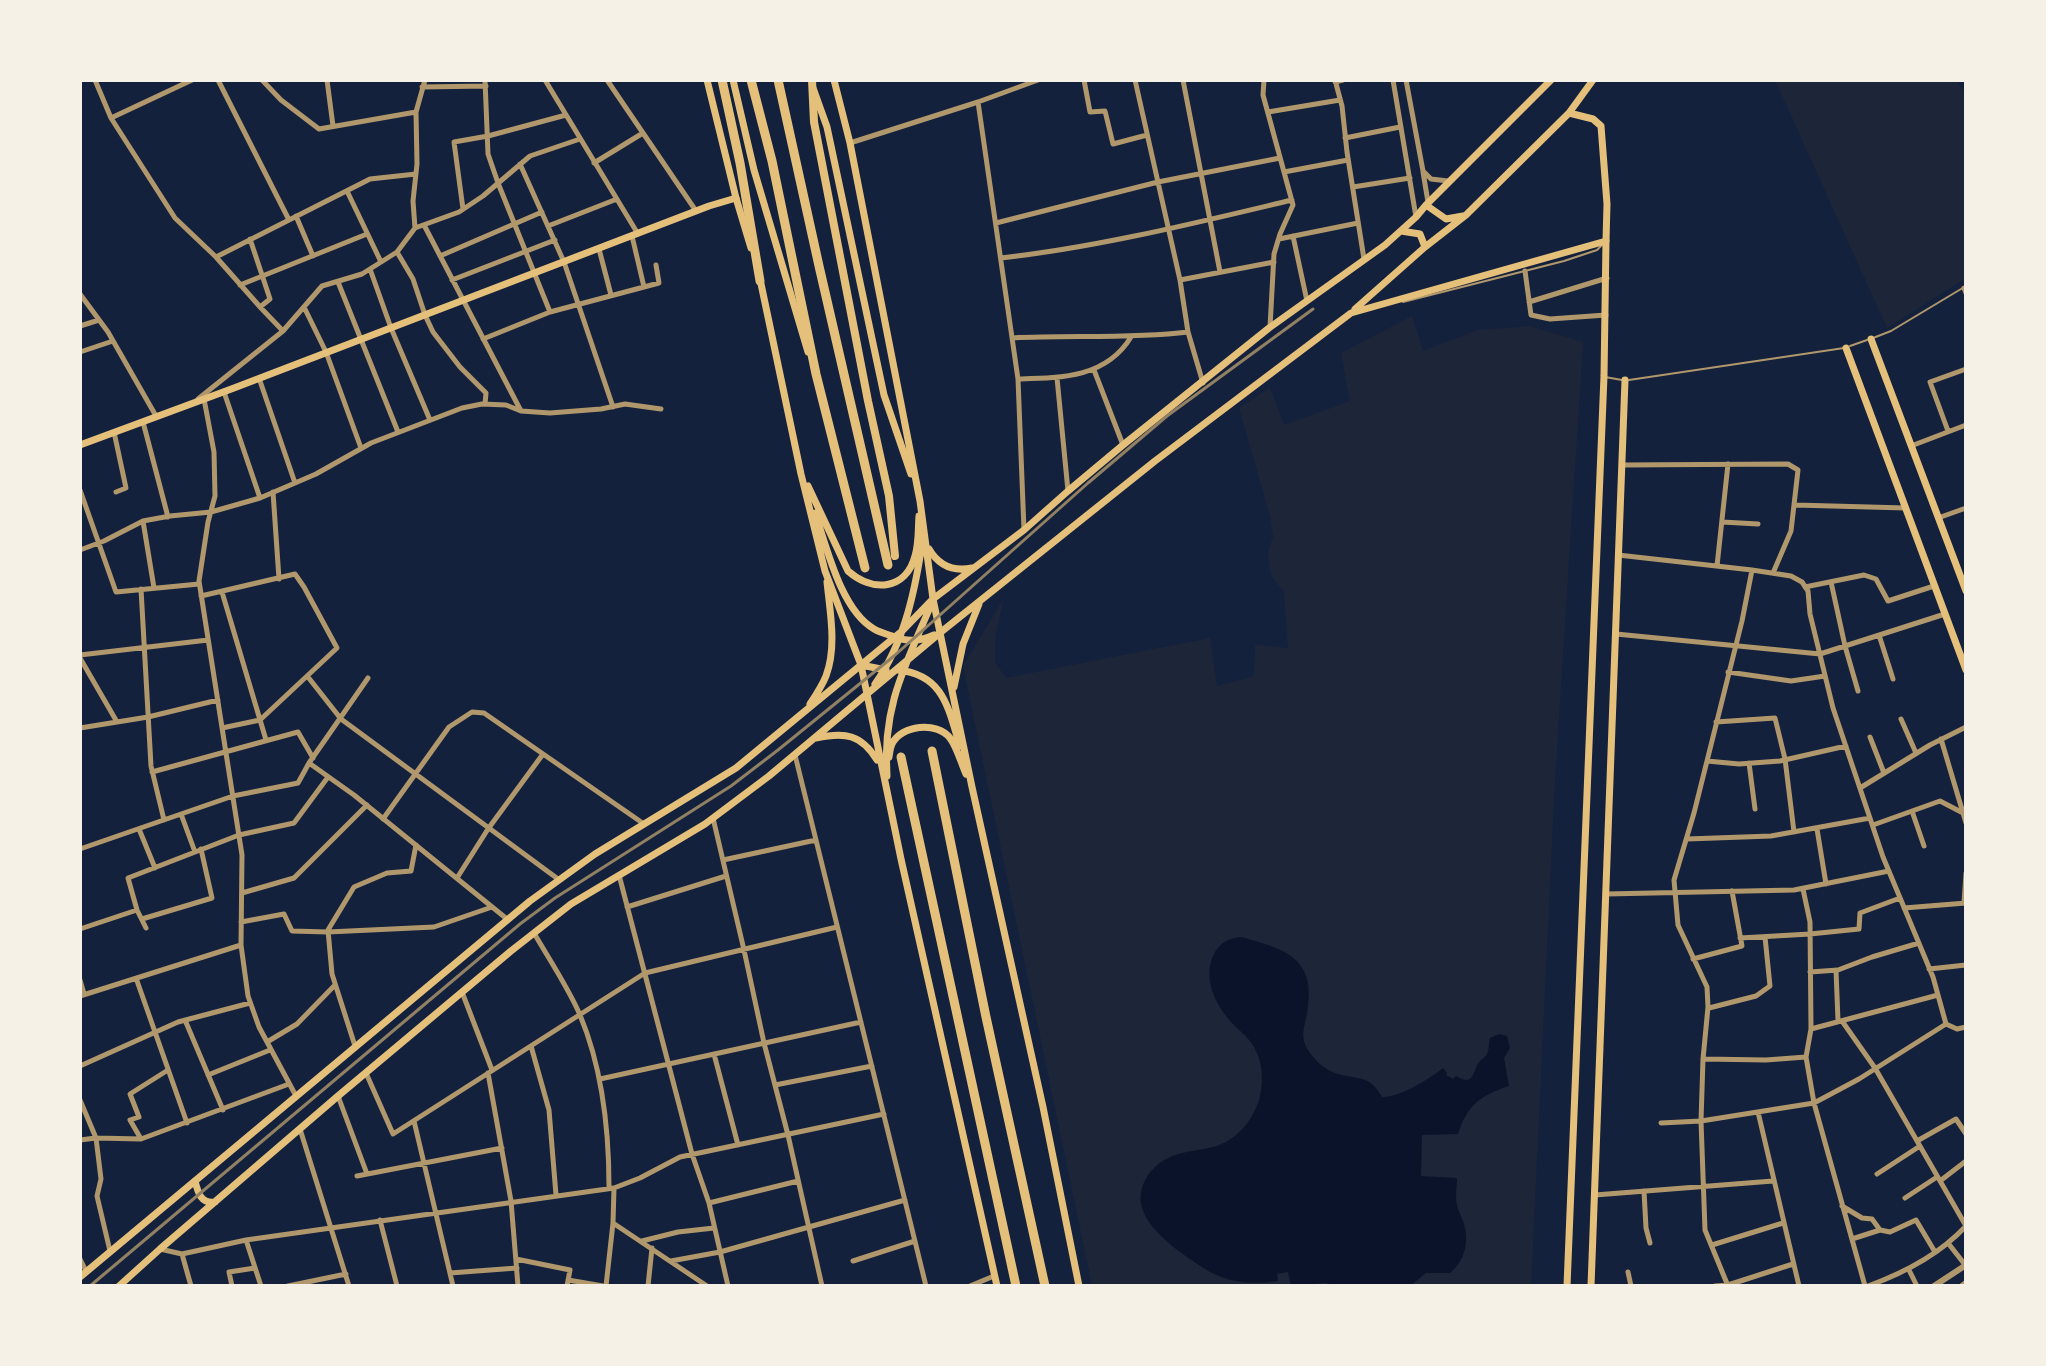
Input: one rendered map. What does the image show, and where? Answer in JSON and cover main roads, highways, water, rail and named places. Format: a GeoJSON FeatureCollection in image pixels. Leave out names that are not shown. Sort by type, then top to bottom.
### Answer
{"type":"FeatureCollection","features":[{"type":"Feature","properties":{"kind":"highway"},"geometry":{"type":"LineString","coordinates":[[722,80],[760,281]]}},
{"type":"Feature","properties":{"kind":"highway"},"geometry":{"type":"LineString","coordinates":[[751,80],[772,161],[816,374],[865,568]]}},
{"type":"Feature","properties":{"kind":"highway"},"geometry":{"type":"LineString","coordinates":[[778,80],[888,565]]}},
{"type":"Feature","properties":{"kind":"highway"},"geometry":{"type":"LineString","coordinates":[[811,80],[816,134],[889,496],[895,556]]}},
{"type":"Feature","properties":{"kind":"highway"},"geometry":{"type":"LineString","coordinates":[[932,751],[1045,1286]]}},
{"type":"Feature","properties":{"kind":"highway"},"geometry":{"type":"LineString","coordinates":[[901,757],[1016,1286]]}},
{"type":"Feature","properties":{"kind":"main road"},"geometry":{"type":"LineString","coordinates":[[707,80],[760,281],[825,571],[861,665],[889,805],[997,1286]]}},
{"type":"Feature","properties":{"kind":"main road"},"geometry":{"type":"LineString","coordinates":[[733,80],[762,198],[816,374]]}},
{"type":"Feature","properties":{"kind":"main road"},"geometry":{"type":"LineString","coordinates":[[811,80],[827,127],[884,395],[920,501],[923,538],[914,591],[885,670],[867,695]]}},
{"type":"Feature","properties":{"kind":"main road"},"geometry":{"type":"LineString","coordinates":[[834,80],[850,143],[920,501],[933,599],[1079,1286]]}},
{"type":"Feature","properties":{"kind":"main road"},"geometry":{"type":"LineString","coordinates":[[83,1274],[507,919],[595,854],[736,768],[898,636],[933,599],[1024,530],[1123,445],[1269,328],[1385,245],[1551,80]]}},
{"type":"Feature","properties":{"kind":"main road"},"geometry":{"type":"LineString","coordinates":[[119,1286],[338,1096],[534,932],[571,904],[713,818],[1155,461],[1351,313],[1466,215],[1569,113],[1593,80]]}},
{"type":"Feature","properties":{"kind":"main road"},"geometry":{"type":"LineString","coordinates":[[1567,1286],[1607,278],[1607,204],[1601,126],[1593,119],[1569,113]]}},
{"type":"Feature","properties":{"kind":"main road"},"geometry":{"type":"LineString","coordinates":[[80,445],[736,198]]}},
{"type":"Feature","properties":{"kind":"main road"},"geometry":{"type":"LineString","coordinates":[[1427,204],[1446,219],[1466,215]]}},
{"type":"Feature","properties":{"kind":"main road"},"geometry":{"type":"LineString","coordinates":[[1401,231],[1420,234],[1425,247]]}},
{"type":"Feature","properties":{"kind":"main road"},"geometry":{"type":"LineString","coordinates":[[1351,313],[1606,241]]}},
{"type":"Feature","properties":{"kind":"main road"},"geometry":{"type":"LineString","coordinates":[[1871,339],[1966,591]]}},
{"type":"Feature","properties":{"kind":"main road"},"geometry":{"type":"LineString","coordinates":[[1846,348],[1966,670]]}},
{"type":"Feature","properties":{"kind":"main road"},"geometry":{"type":"LineString","coordinates":[[1591,1286],[1625,380]]}},
{"type":"Feature","properties":{"kind":"main road"},"geometry":{"type":"LineString","coordinates":[[801,474],[848,571],[859,581],[870,585],[884,586],[897,581],[915,558],[920,501]]}},
{"type":"Feature","properties":{"kind":"main road"},"geometry":{"type":"LineString","coordinates":[[801,474],[852,610],[874,629],[898,636],[915,640],[941,632]]}},
{"type":"Feature","properties":{"kind":"main road"},"geometry":{"type":"LineString","coordinates":[[926,543],[935,558],[949,568],[974,568]]}},
{"type":"Feature","properties":{"kind":"main road"},"geometry":{"type":"LineString","coordinates":[[805,711],[827,674],[830,655],[831,625],[825,571]]}},
{"type":"Feature","properties":{"kind":"main road"},"geometry":{"type":"LineString","coordinates":[[889,805],[886,756],[888,722],[901,668],[933,599]]}},
{"type":"Feature","properties":{"kind":"main road"},"geometry":{"type":"LineString","coordinates":[[953,693],[963,644],[981,599]]}},
{"type":"Feature","properties":{"kind":"main road"},"geometry":{"type":"LineString","coordinates":[[861,665],[885,670],[901,668],[916,672],[932,682],[942,694],[972,787]]}},
{"type":"Feature","properties":{"kind":"main road"},"geometry":{"type":"LineString","coordinates":[[889,805],[889,756],[893,741],[917,727],[938,729],[949,737],[972,787]]}},
{"type":"Feature","properties":{"kind":"main road"},"geometry":{"type":"LineString","coordinates":[[814,738],[850,736],[868,747],[881,768]]}},
{"type":"Feature","properties":{"kind":"main road"},"geometry":{"type":"LineString","coordinates":[[195,1181],[203,1199],[207,1203],[215,1202]]}},
{"type":"Feature","properties":{"kind":"railway"},"geometry":{"type":"LineString","coordinates":[[90,1286],[520,924],[555,898],[731,786],[778,750],[894,656],[1167,416],[1313,309]]}}]}
